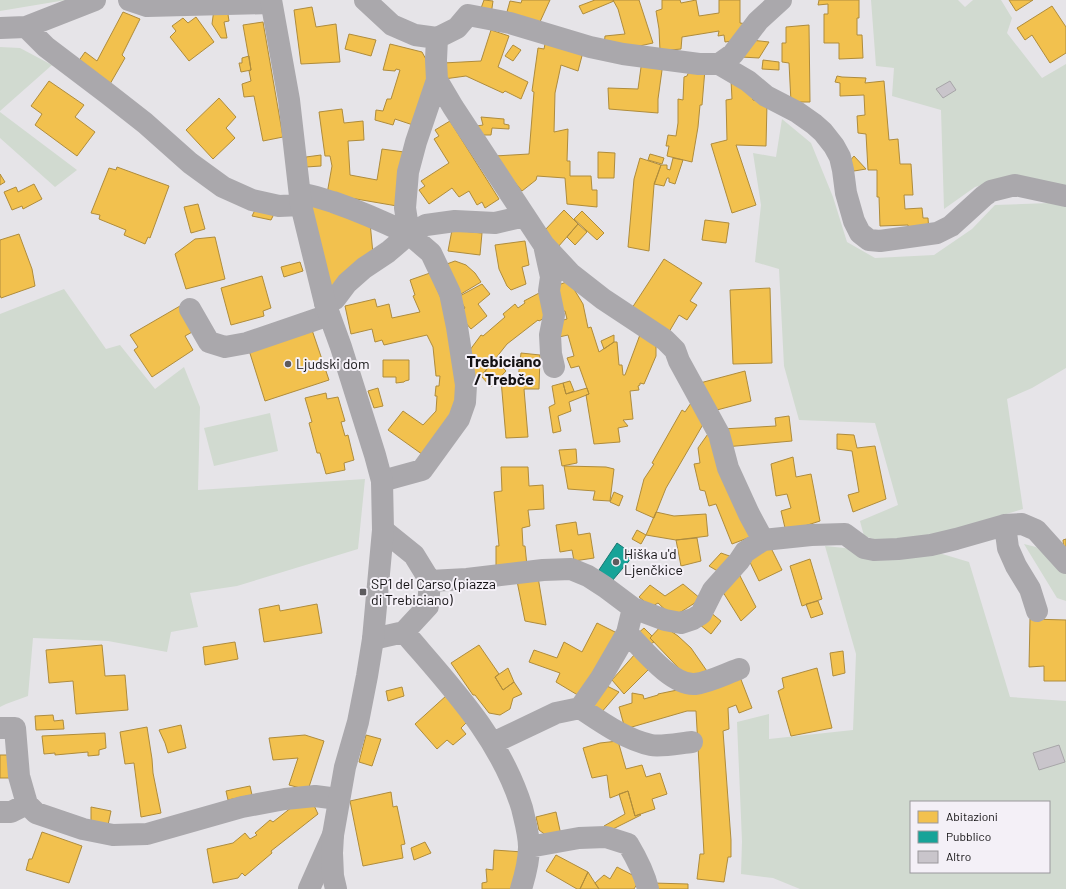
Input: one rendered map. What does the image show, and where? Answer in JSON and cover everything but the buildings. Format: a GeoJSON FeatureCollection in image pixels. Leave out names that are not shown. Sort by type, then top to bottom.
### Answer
{"type":"FeatureCollection","features":[{"type":"Feature","properties":{"kind":"street"},"geometry":{"type":"LineString","coordinates":[[0,28],[26,27],[95,0]]}},
{"type":"Feature","properties":{"kind":"street"},"geometry":{"type":"LineString","coordinates":[[129,0],[147,6],[271,1],[289,100],[300,200],[327,309],[345,360],[375,454],[382,481],[383,530],[373,640],[358,722],[345,767],[338,799],[333,835],[333,876],[336,889]]}},
{"type":"Feature","properties":{"kind":"street"},"geometry":{"type":"LineString","coordinates":[[365,0],[392,25],[415,35],[438,38],[457,28],[471,8],[510,23],[590,47],[623,54],[698,64],[719,64],[748,81],[766,96],[797,112],[823,132],[834,146],[840,157],[846,193],[854,221],[860,232],[869,240],[886,240],[937,233],[951,226],[991,191],[1015,185],[1066,196]]}},
{"type":"Feature","properties":{"kind":"street"},"geometry":{"type":"LineString","coordinates":[[719,64],[733,54],[758,21],[781,0]]}},
{"type":"Feature","properties":{"kind":"street"},"geometry":{"type":"LineString","coordinates":[[26,27],[46,47],[108,94],[190,163],[223,187],[252,200],[279,206],[300,200],[309,194],[379,219],[409,234],[431,253],[450,294],[457,326],[465,378],[465,402],[459,419],[422,470],[382,481]]}},
{"type":"Feature","properties":{"kind":"street"},"geometry":{"type":"LineString","coordinates":[[409,234],[405,208],[408,172],[416,142],[437,80],[436,60],[438,38]]}},
{"type":"Feature","properties":{"kind":"street"},"geometry":{"type":"LineString","coordinates":[[437,80],[544,245],[571,274],[603,299],[665,340],[675,350],[679,361],[719,434],[728,468],[749,514],[763,540]]}},
{"type":"Feature","properties":{"kind":"street"},"geometry":{"type":"LineString","coordinates":[[190,309],[209,342],[225,347],[247,343],[327,309],[347,283],[409,234],[426,226],[455,221],[495,223],[525,216]]}},
{"type":"Feature","properties":{"kind":"street"},"geometry":{"type":"LineString","coordinates":[[544,245],[551,277],[550,291],[554,315],[550,335],[551,354],[554,367]]}},
{"type":"Feature","properties":{"kind":"street"},"geometry":{"type":"LineString","coordinates":[[430,581],[467,579],[543,570],[571,569],[588,576],[605,586],[633,608],[665,620],[681,623],[701,614],[713,590],[739,561],[745,552],[763,540],[811,535],[845,534],[864,548],[874,550],[898,550],[956,540],[1005,526],[1022,524],[1036,530],[1066,562]]}},
{"type":"Feature","properties":{"kind":"street"},"geometry":{"type":"LineString","coordinates":[[1005,526],[1008,548],[1016,566],[1030,589],[1037,611]]}},
{"type":"Feature","properties":{"kind":"street"},"geometry":{"type":"LineString","coordinates":[[373,640],[404,632],[428,606],[430,581],[414,555],[383,530]]}},
{"type":"Feature","properties":{"kind":"street"},"geometry":{"type":"LineString","coordinates":[[493,743],[556,713],[580,708],[601,678],[627,633],[633,608]]}},
{"type":"Feature","properties":{"kind":"street"},"geometry":{"type":"LineString","coordinates":[[404,632],[465,703],[493,743],[517,793],[526,824],[529,847],[526,872],[521,889]]}},
{"type":"Feature","properties":{"kind":"street"},"geometry":{"type":"LineString","coordinates":[[627,633],[666,672],[681,681],[694,684],[740,669]]}},
{"type":"Feature","properties":{"kind":"street"},"geometry":{"type":"LineString","coordinates":[[580,708],[629,738],[652,745],[692,742]]}},
{"type":"Feature","properties":{"kind":"street"},"geometry":{"type":"LineString","coordinates":[[0,728],[15,728],[19,776],[27,804],[36,813],[83,829],[113,835],[147,834],[242,807],[285,799],[315,796],[338,799]]}},
{"type":"Feature","properties":{"kind":"street"},"geometry":{"type":"LineString","coordinates":[[0,812],[11,812],[27,804]]}},
{"type":"Feature","properties":{"kind":"street"},"geometry":{"type":"LineString","coordinates":[[309,889],[333,835]]}},
{"type":"Feature","properties":{"kind":"street"},"geometry":{"type":"LineString","coordinates":[[529,847],[579,838],[606,837],[628,844],[640,864],[648,889]]}},
{"type":"Feature","properties":{"kind":"shaded area"},"geometry":{"type":"Polygon","coordinates":[[[0,0],[66,0],[0,11],[0,0]]]}},
{"type":"Feature","properties":{"kind":"shaded area"},"geometry":{"type":"Polygon","coordinates":[[[871,0],[958,0],[965,7],[973,0],[1001,0],[1012,18],[1007,33],[1042,78],[1066,64],[1066,187],[1017,175],[975,187],[944,209],[941,110],[892,96],[894,68],[876,66],[871,0]]]}},
{"type":"Feature","properties":{"kind":"shaded area"},"geometry":{"type":"Polygon","coordinates":[[[0,47],[20,48],[52,65],[0,111],[0,47]]]}},
{"type":"Feature","properties":{"kind":"shaded area"},"geometry":{"type":"Polygon","coordinates":[[[0,112],[77,170],[55,187],[0,138],[0,112]]]}},
{"type":"Feature","properties":{"kind":"shaded area"},"geometry":{"type":"Polygon","coordinates":[[[782,119],[811,143],[833,197],[847,242],[875,258],[934,255],[972,229],[995,205],[1049,203],[1066,205],[1066,368],[1032,388],[1007,399],[1023,509],[940,534],[883,542],[864,536],[860,521],[898,505],[875,423],[799,420],[784,366],[779,269],[755,262],[761,205],[753,153],[776,157],[782,119]]]}},
{"type":"Feature","properties":{"kind":"shaded area"},"geometry":{"type":"Polygon","coordinates":[[[64,289],[106,349],[120,345],[155,389],[184,367],[200,407],[198,490],[365,479],[358,549],[237,586],[190,593],[198,627],[171,632],[167,652],[108,641],[33,638],[28,696],[0,707],[0,314],[64,289]]]}},
{"type":"Feature","properties":{"kind":"shaded area"},"geometry":{"type":"Polygon","coordinates":[[[270,413],[278,451],[214,466],[204,428],[270,413]]]}},
{"type":"Feature","properties":{"kind":"shaded area"},"geometry":{"type":"Polygon","coordinates":[[[1024,544],[1036,547],[1066,571],[1066,601],[1057,598],[1024,544]]]}},
{"type":"Feature","properties":{"kind":"shaded area"},"geometry":{"type":"Polygon","coordinates":[[[825,546],[845,548],[875,558],[939,553],[969,562],[1010,697],[1066,701],[1066,889],[800,889],[773,878],[741,874],[742,841],[737,722],[769,714],[769,739],[853,730],[856,654],[825,546]]]}},
{"type":"Feature","properties":{"kind":"place","name":"Ljudski dom"},"geometry":{"type":"Point","coordinates":[288,364]}},
{"type":"Feature","properties":{"kind":"place","name":"Hiška u'd Ljenčkice"},"geometry":{"type":"Point","coordinates":[616,562]}},
{"type":"Feature","properties":{"kind":"place","name":"SP1 del Carso (piazza di Trebiciano)"},"geometry":{"type":"Point","coordinates":[363,592]}},
{"type":"Feature","properties":{"kind":"district","name":"Trebiciano / Trebče"},"geometry":{"type":"Point","coordinates":[504,370]}}]}
